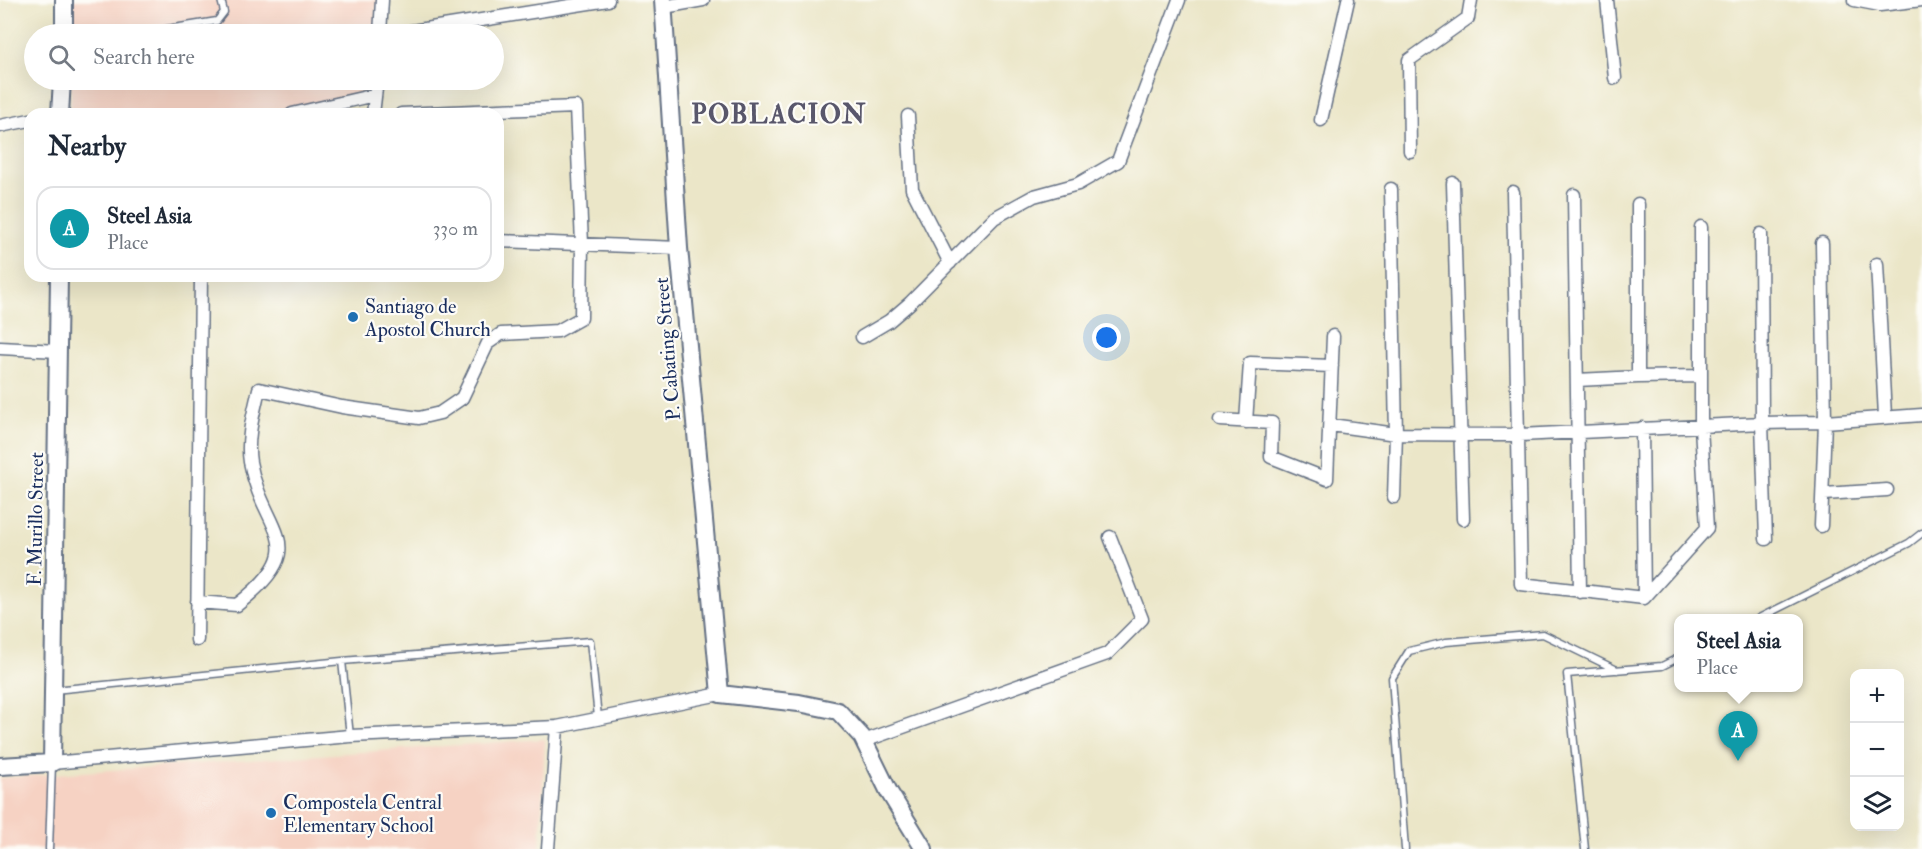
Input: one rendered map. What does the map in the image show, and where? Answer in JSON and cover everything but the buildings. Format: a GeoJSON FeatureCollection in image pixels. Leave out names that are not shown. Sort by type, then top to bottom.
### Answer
{"type":"FeatureCollection","features":[{"type":"Feature","properties":{"kind":"street"},"geometry":{"type":"LineString","coordinates":[[64,0],[64,24]]}},
{"type":"Feature","properties":{"kind":"street"},"geometry":{"type":"LineString","coordinates":[[381,24],[382,0]]}},
{"type":"Feature","properties":{"kind":"street"},"geometry":{"type":"LineString","coordinates":[[456,24],[608,0]]}},
{"type":"Feature","properties":{"kind":"street"},"geometry":{"type":"LineString","coordinates":[[663,3],[703,0]]}},
{"type":"Feature","properties":{"kind":"street"},"geometry":{"type":"LineString","coordinates":[[862,337],[896,315],[994,218],[1034,195],[1078,184],[1118,161],[1179,0]]}},
{"type":"Feature","properties":{"kind":"street"},"geometry":{"type":"LineString","coordinates":[[1321,120],[1348,0]]}},
{"type":"Feature","properties":{"kind":"street"},"geometry":{"type":"LineString","coordinates":[[1410,152],[1409,60],[1468,18],[1471,0]]}},
{"type":"Feature","properties":{"kind":"street"},"geometry":{"type":"LineString","coordinates":[[1607,0],[1615,78]]}},
{"type":"Feature","properties":{"kind":"street"},"geometry":{"type":"LineString","coordinates":[[1854,0],[1880,4],[1922,0]]}},
{"type":"Feature","properties":{"kind":"street","name":"P. Cabating Street"},"geometry":{"type":"LineString","coordinates":[[663,3],[679,248],[720,694]]}},
{"type":"Feature","properties":{"kind":"street"},"geometry":{"type":"LineString","coordinates":[[60,108],[61,90]]}},
{"type":"Feature","properties":{"kind":"street"},"geometry":{"type":"LineString","coordinates":[[374,108],[375,90]]}},
{"type":"Feature","properties":{"kind":"street"},"geometry":{"type":"LineString","coordinates":[[318,108],[375,95]]}},
{"type":"Feature","properties":{"kind":"street"},"geometry":{"type":"LineString","coordinates":[[197,602],[237,605],[261,586],[279,558],[280,536],[257,488],[250,460],[250,428],[259,389],[342,407],[419,418],[440,413],[462,398],[488,343],[501,334],[558,331],[581,318],[582,244],[576,107],[504,110]]}},
{"type":"Feature","properties":{"kind":"street"},"geometry":{"type":"LineString","coordinates":[[908,116],[912,189],[950,263]]}},
{"type":"Feature","properties":{"kind":"street"},"geometry":{"type":"LineString","coordinates":[[0,126],[24,121]]}},
{"type":"Feature","properties":{"kind":"street"},"geometry":{"type":"LineString","coordinates":[[1453,183],[1463,519]]}},
{"type":"Feature","properties":{"kind":"street"},"geometry":{"type":"LineString","coordinates":[[1391,189],[1396,434],[1394,497]]}},
{"type":"Feature","properties":{"kind":"street"},"geometry":{"type":"LineString","coordinates":[[1513,192],[1520,435],[1521,584],[1644,598]]}},
{"type":"Feature","properties":{"kind":"street"},"geometry":{"type":"LineString","coordinates":[[1574,195],[1580,592]]}},
{"type":"Feature","properties":{"kind":"street"},"geometry":{"type":"LineString","coordinates":[[1638,204],[1638,377]]}},
{"type":"Feature","properties":{"kind":"street"},"geometry":{"type":"LineString","coordinates":[[1644,598],[1707,528],[1701,427],[1701,227]]}},
{"type":"Feature","properties":{"kind":"street"},"geometry":{"type":"LineString","coordinates":[[1761,234],[1762,423],[1766,539]]}},
{"type":"Feature","properties":{"kind":"street"},"geometry":{"type":"LineString","coordinates":[[504,241],[679,248]]}},
{"type":"Feature","properties":{"kind":"street"},"geometry":{"type":"LineString","coordinates":[[1821,526],[1826,422],[1822,243]]}},
{"type":"Feature","properties":{"kind":"street"},"geometry":{"type":"LineString","coordinates":[[1876,264],[1885,416]]}},
{"type":"Feature","properties":{"kind":"street","name":"F. Murillo Street"},"geometry":{"type":"LineString","coordinates":[[52,763],[59,282]]}},
{"type":"Feature","properties":{"kind":"street"},"geometry":{"type":"LineString","coordinates":[[197,640],[201,282]]}},
{"type":"Feature","properties":{"kind":"street"},"geometry":{"type":"LineString","coordinates":[[1220,420],[1272,423],[1271,457],[1327,479],[1333,336]]}},
{"type":"Feature","properties":{"kind":"street"},"geometry":{"type":"LineString","coordinates":[[0,348],[58,351]]}},
{"type":"Feature","properties":{"kind":"street"},"geometry":{"type":"LineString","coordinates":[[1246,422],[1250,363],[1332,366]]}},
{"type":"Feature","properties":{"kind":"street"},"geometry":{"type":"LineString","coordinates":[[1577,381],[1701,376]]}},
{"type":"Feature","properties":{"kind":"street"},"geometry":{"type":"LineString","coordinates":[[1331,425],[1396,434],[1459,432],[1520,435],[1642,428],[1826,422],[1922,415]]}},
{"type":"Feature","properties":{"kind":"street"},"geometry":{"type":"LineString","coordinates":[[1642,428],[1644,598]]}},
{"type":"Feature","properties":{"kind":"street"},"geometry":{"type":"LineString","coordinates":[[1824,494],[1887,490]]}},
{"type":"Feature","properties":{"kind":"street"},"geometry":{"type":"LineString","coordinates":[[864,741],[1107,654],[1142,619],[1110,537]]}},
{"type":"Feature","properties":{"kind":"street"},"geometry":{"type":"LineString","coordinates":[[0,766],[350,736],[557,727],[720,694],[799,703],[838,711],[864,741],[889,792],[924,849]]}},
{"type":"Feature","properties":{"kind":"street"},"geometry":{"type":"LineString","coordinates":[[548,849],[557,727]]}},
{"type":"Feature","properties":{"kind":"lane"},"geometry":{"type":"LineString","coordinates":[[198,24],[217,21],[224,12],[220,0]]}},
{"type":"Feature","properties":{"kind":"lane"},"geometry":{"type":"LineString","coordinates":[[1767,614],[1909,543],[1922,533]]}},
{"type":"Feature","properties":{"kind":"lane"},"geometry":{"type":"LineString","coordinates":[[1405,849],[1392,678],[1409,651],[1446,642],[1543,634],[1617,670]]}},
{"type":"Feature","properties":{"kind":"lane"},"geometry":{"type":"LineString","coordinates":[[53,690],[342,661],[590,641],[598,717]]}},
{"type":"Feature","properties":{"kind":"lane"},"geometry":{"type":"LineString","coordinates":[[1585,849],[1567,674],[1662,666],[1674,660]]}},
{"type":"Feature","properties":{"kind":"lane"},"geometry":{"type":"LineString","coordinates":[[342,661],[350,736]]}},
{"type":"Feature","properties":{"kind":"lane"},"geometry":{"type":"LineString","coordinates":[[49,849],[52,763]]}},
{"type":"Feature","properties":{"kind":"shaded area"},"geometry":{"type":"Polygon","coordinates":[[[71,0],[377,0],[376,24],[71,24],[71,0]]]}},
{"type":"Feature","properties":{"kind":"shaded area"},"geometry":{"type":"Polygon","coordinates":[[[71,90],[371,90],[300,108],[71,108],[71,90]]]}},
{"type":"Feature","properties":{"kind":"shaded area","name":"Compostela Central Elementary School"},"geometry":{"type":"Polygon","coordinates":[[[545,739],[540,849],[0,849],[0,778],[545,739]]]}},
{"type":"Feature","properties":{"kind":"place","name":"Santiago de Apostol Church"},"geometry":{"type":"Point","coordinates":[353,317]}},
{"type":"Feature","properties":{"kind":"place","name":"Steel Asia"},"geometry":{"type":"Point","coordinates":[1738,761]}},
{"type":"Feature","properties":{"kind":"place","name":"Compostela Central Elementary School"},"geometry":{"type":"Point","coordinates":[271,813]}},
{"type":"Feature","properties":{"kind":"district","name":"POBLACION"},"geometry":{"type":"Point","coordinates":[779,114]}}]}
